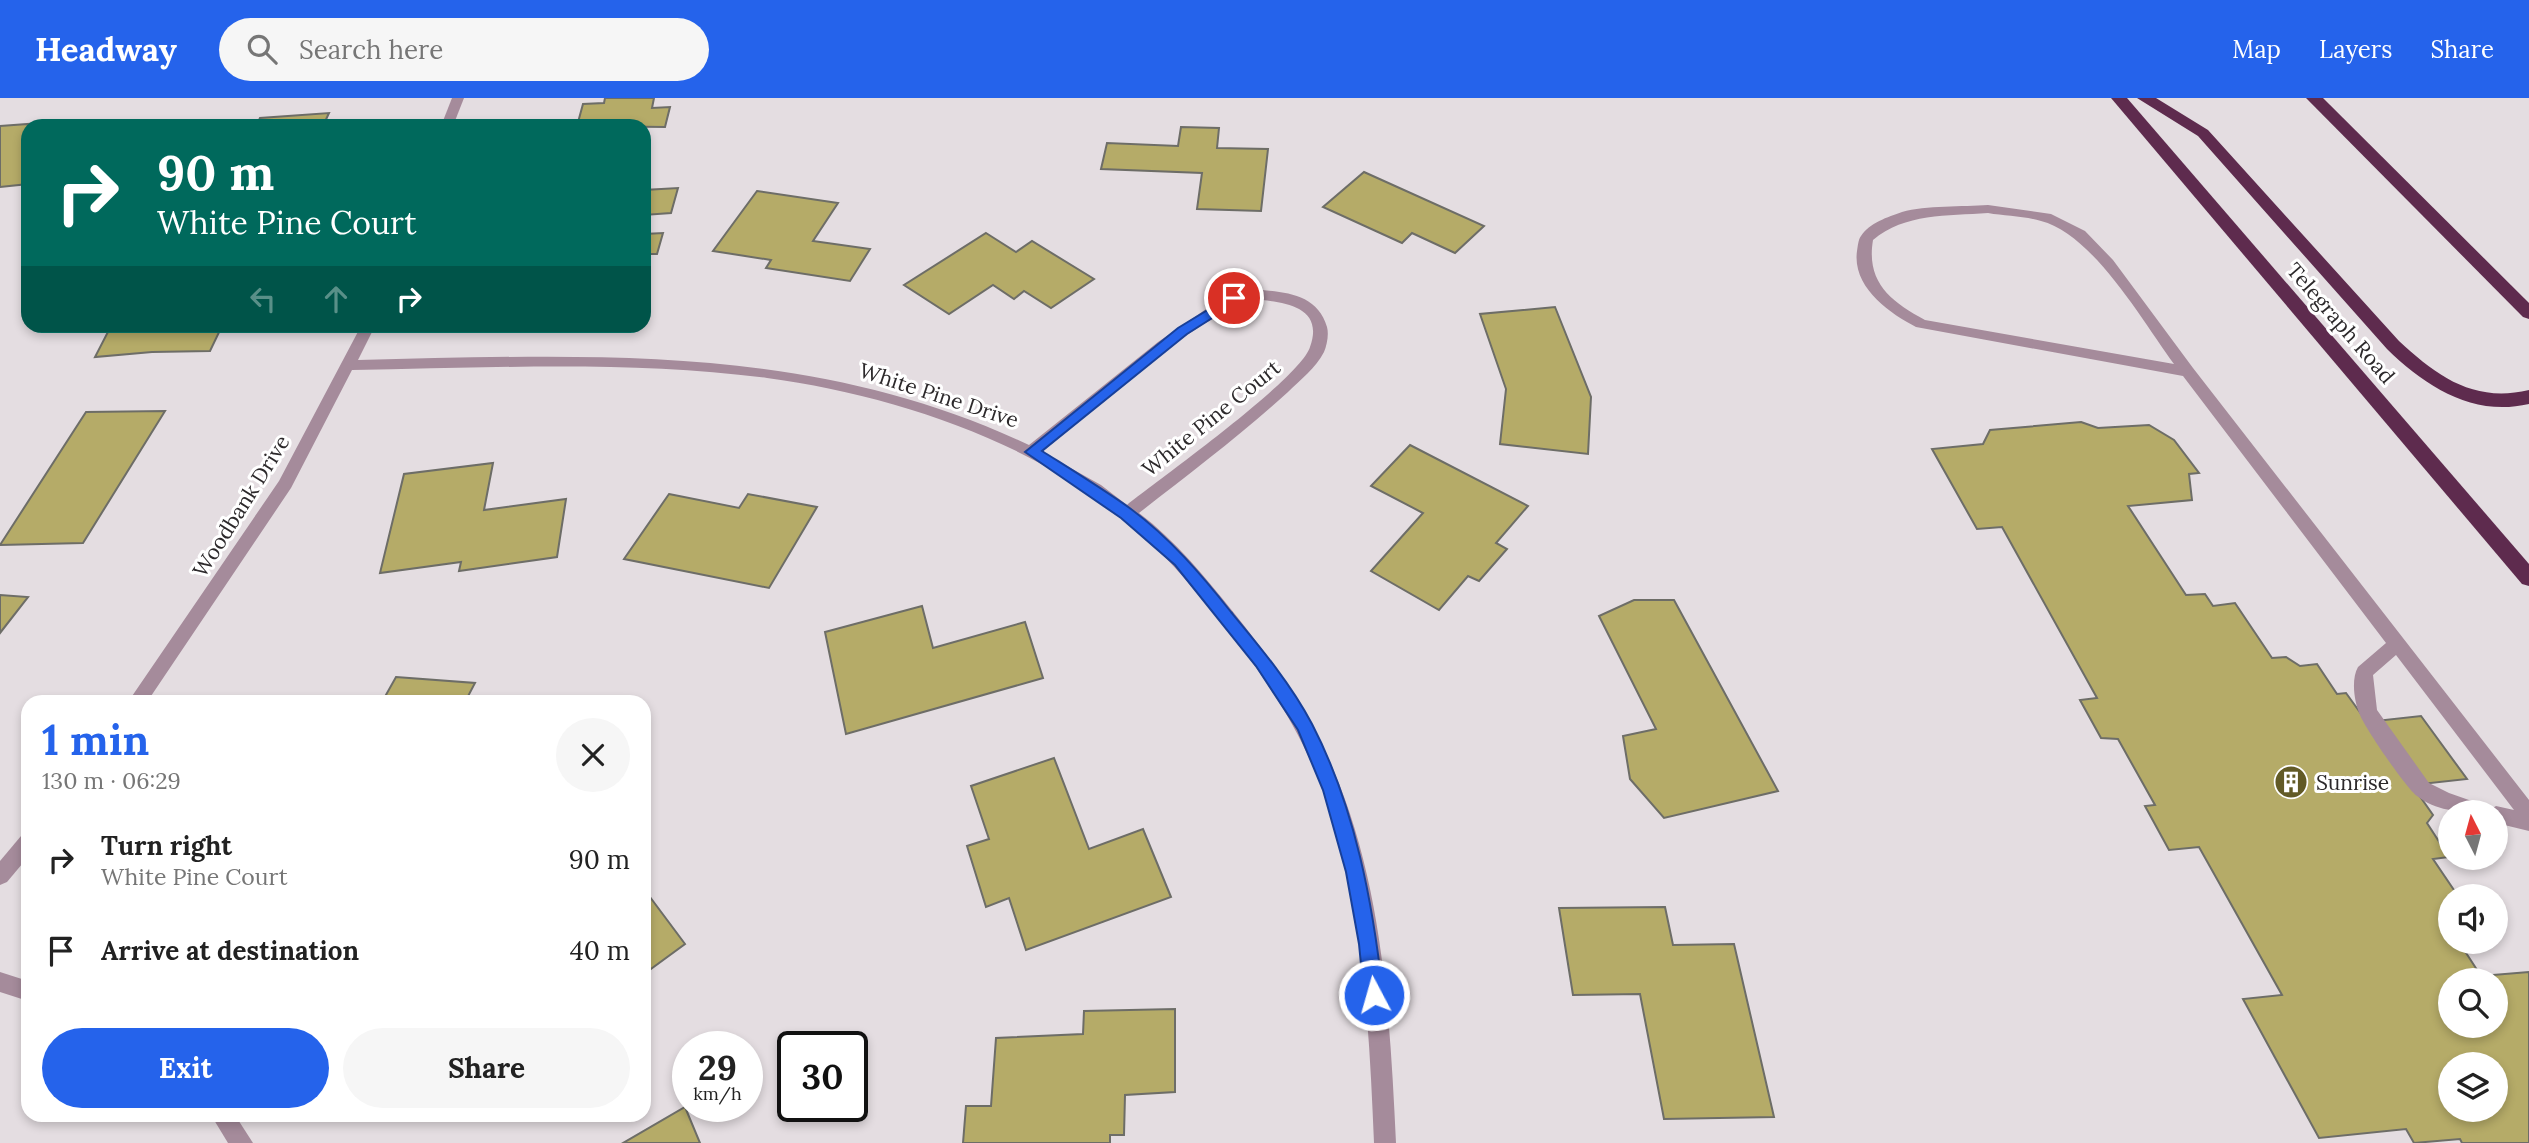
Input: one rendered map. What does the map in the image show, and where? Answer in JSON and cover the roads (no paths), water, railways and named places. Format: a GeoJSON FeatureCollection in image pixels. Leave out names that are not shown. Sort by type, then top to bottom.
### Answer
{"type":"FeatureCollection","features":[{"type":"Feature","properties":{"kind":"highway","name":"Telegraph Road"},"geometry":{"type":"LineString","coordinates":[[2119,98],[2529,578]]}},
{"type":"Feature","properties":{"kind":"highway"},"geometry":{"type":"LineString","coordinates":[[2145,98],[2203,133],[2393,345],[2424,373],[2443,386],[2484,399],[2503,401],[2529,397]]}},
{"type":"Feature","properties":{"kind":"highway"},"geometry":{"type":"LineString","coordinates":[[2314,98],[2529,313]]}},
{"type":"Feature","properties":{"kind":"street"},"geometry":{"type":"LineString","coordinates":[[450,119],[458,98]]}},
{"type":"Feature","properties":{"kind":"street"},"geometry":{"type":"LineString","coordinates":[[2188,372],[1921,324],[1897,311],[1878,291],[1863,265],[1866,238],[1882,225],[1908,215],[1988,209],[2046,217],[2080,234],[2108,262],[2188,372],[2529,815]]}},
{"type":"Feature","properties":{"kind":"street","name":"White Pine Court"},"geometry":{"type":"LineString","coordinates":[[1032,452],[1163,346],[1220,306],[1252,294],[1290,298],[1307,306],[1317,318],[1321,333],[1318,351],[1302,370],[1261,408],[1127,514]]}},
{"type":"Feature","properties":{"kind":"street","name":"Woodbank Drive"},"geometry":{"type":"LineString","coordinates":[[141,695],[185,635],[285,484],[364,333]]}},
{"type":"Feature","properties":{"kind":"street","name":"White Pine Drive"},"geometry":{"type":"LineString","coordinates":[[348,365],[595,363],[765,372],[879,396],[959,422],[1032,452],[1127,514],[1181,561],[1262,661],[1305,727],[1332,790],[1355,872],[1368,944],[1379,1046],[1385,1143]]}},
{"type":"Feature","properties":{"kind":"street"},"geometry":{"type":"LineString","coordinates":[[2397,644],[2364,672],[2364,696],[2368,713],[2422,789],[2442,800]]}},
{"type":"Feature","properties":{"kind":"street"},"geometry":{"type":"LineString","coordinates":[[2508,818],[2529,822]]}},
{"type":"Feature","properties":{"kind":"street"},"geometry":{"type":"LineString","coordinates":[[0,876],[21,850]]}},
{"type":"Feature","properties":{"kind":"street"},"geometry":{"type":"LineString","coordinates":[[0,982],[21,989]]}},
{"type":"Feature","properties":{"kind":"street"},"geometry":{"type":"LineString","coordinates":[[227,1122],[242,1143]]}},
{"type":"Feature","properties":{"kind":"place","name":"Sunrise"},"geometry":{"type":"Point","coordinates":[2291,782]}}]}
